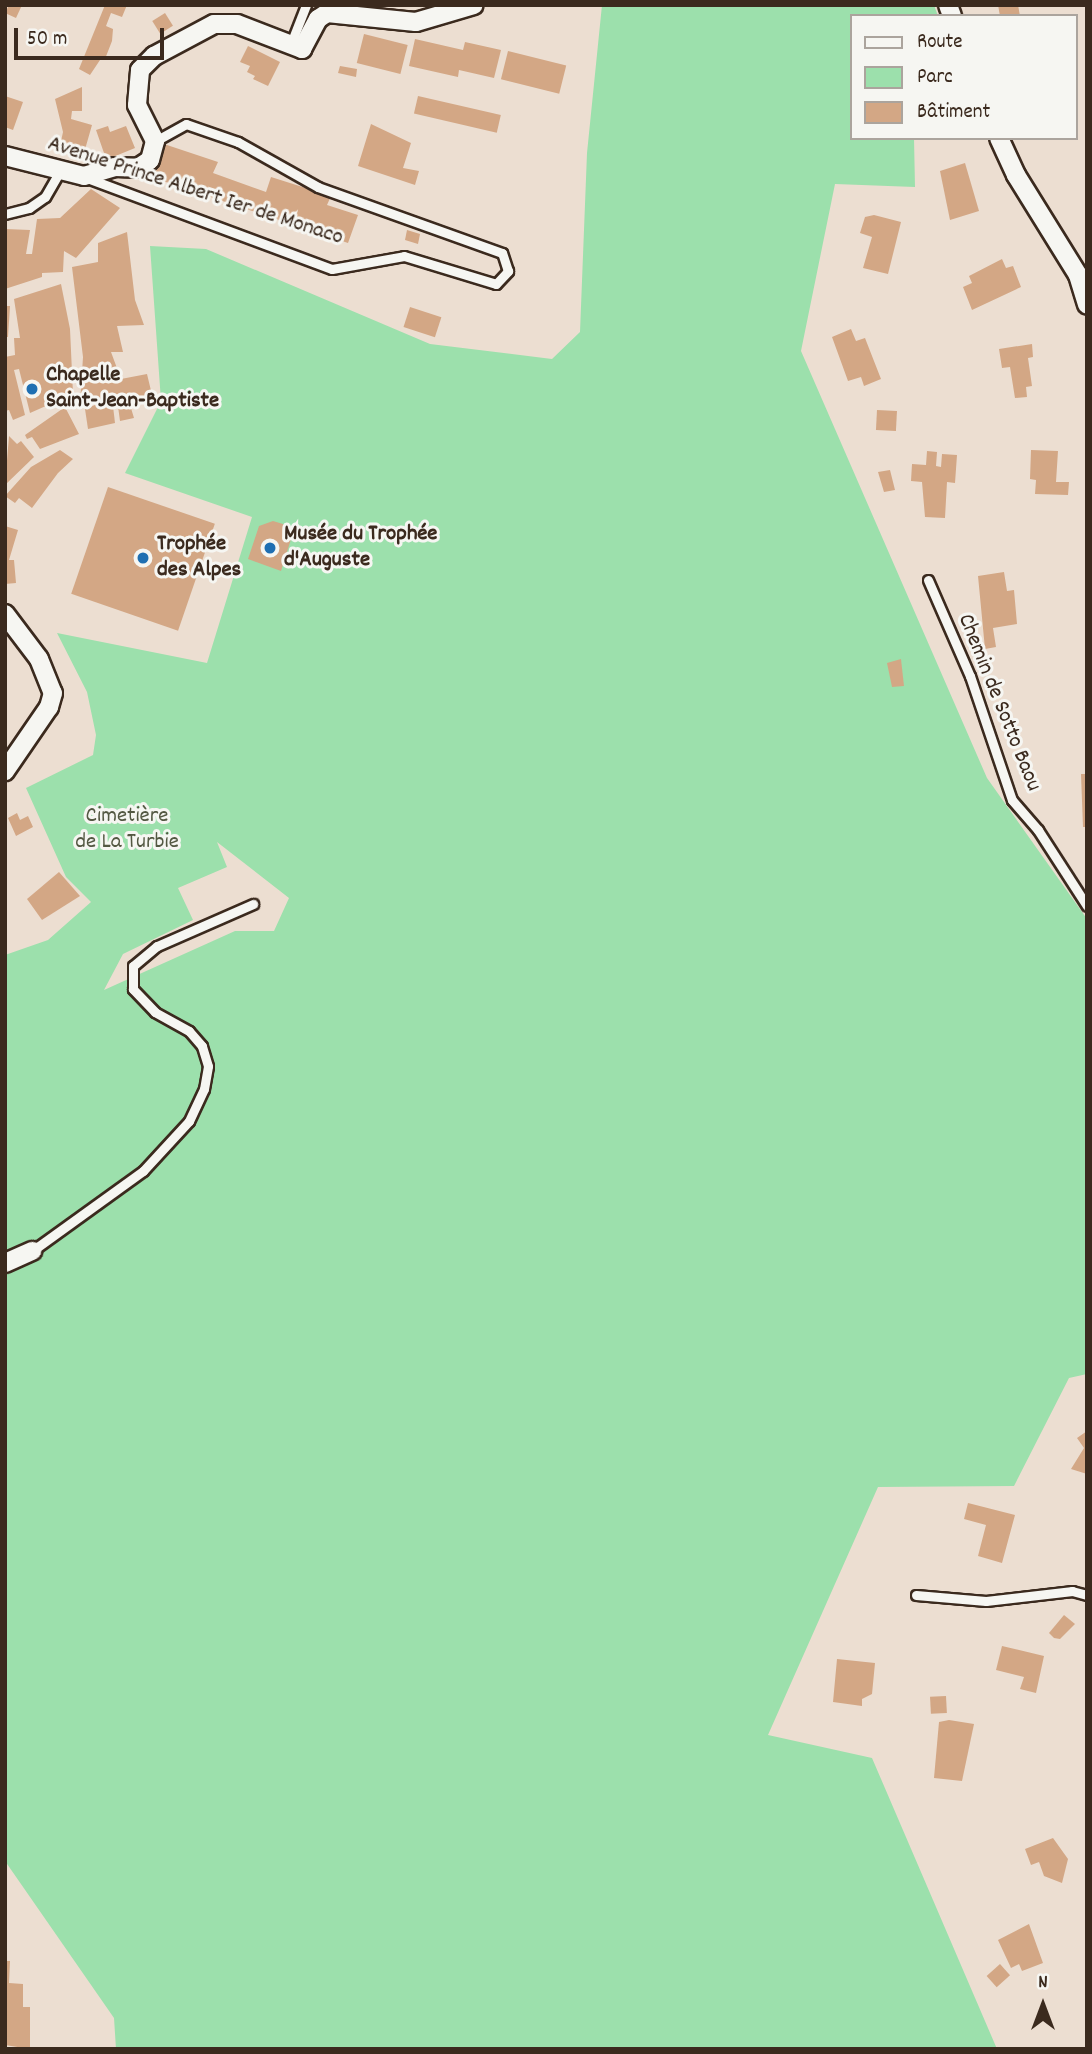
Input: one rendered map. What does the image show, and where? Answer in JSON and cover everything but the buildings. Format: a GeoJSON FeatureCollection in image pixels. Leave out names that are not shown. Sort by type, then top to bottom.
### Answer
{"type":"FeatureCollection","features":[{"type":"Feature","properties":{"kind":"street"},"geometry":{"type":"LineString","coordinates":[[83,176],[116,167],[138,168],[150,160],[155,141],[137,105],[135,84],[140,70],[154,56],[225,21],[289,48],[302,49],[317,19],[327,13],[416,22],[474,5]]}},
{"type":"Feature","properties":{"kind":"street"},"geometry":{"type":"LineString","coordinates":[[1000,140],[1016,175],[1078,275],[1087,305]]}},
{"type":"Feature","properties":{"kind":"street","name":"Avenue Prince Albert Ier de Monaco"},"geometry":{"type":"LineString","coordinates":[[5,156],[59,173],[83,176]]}},
{"type":"Feature","properties":{"kind":"street"},"geometry":{"type":"LineString","coordinates":[[5,614],[39,659],[53,693],[49,708],[5,772]]}},
{"type":"Feature","properties":{"kind":"street"},"geometry":{"type":"LineString","coordinates":[[5,1263],[32,1251]]}},
{"type":"Feature","properties":{"kind":"lane"},"geometry":{"type":"LineString","coordinates":[[289,48],[306,5]]}},
{"type":"Feature","properties":{"kind":"lane","name":"Avenue Prince Albert Ier de Monaco"},"geometry":{"type":"LineString","coordinates":[[83,176],[332,269],[404,256],[496,284],[508,271],[502,253],[317,187],[238,142],[187,124],[155,141]]}},
{"type":"Feature","properties":{"kind":"lane"},"geometry":{"type":"LineString","coordinates":[[5,214],[29,208],[45,197],[59,173]]}},
{"type":"Feature","properties":{"kind":"lane","name":"Chemin de Sotto Baou"},"geometry":{"type":"LineString","coordinates":[[928,580],[970,677],[1012,800],[1087,906]]}},
{"type":"Feature","properties":{"kind":"lane"},"geometry":{"type":"LineString","coordinates":[[32,1251],[142,1171],[189,1121],[204,1089],[208,1066],[202,1046],[189,1031],[155,1012],[133,989],[133,966],[158,946],[253,904]]}},
{"type":"Feature","properties":{"kind":"lane"},"geometry":{"type":"LineString","coordinates":[[916,1595],[986,1601],[1072,1591],[1087,1595]]}},
{"type":"Feature","properties":{"kind":"green space","name":"Cimetière de La Turbie"},"geometry":{"type":"Polygon","coordinates":[[[602,5],[934,5],[937,14],[850,14],[850,140],[914,140],[915,187],[835,184],[801,351],[987,778],[1087,919],[1087,1374],[1069,1378],[1014,1486],[878,1487],[768,1735],[872,1758],[997,2049],[116,2049],[114,2018],[5,1861],[5,955],[48,940],[91,902],[66,877],[26,788],[93,755],[96,735],[87,692],[57,633],[207,663],[252,517],[125,473],[161,401],[150,246],[206,249],[430,344],[552,359],[580,332],[587,153],[602,5]],[[217,842],[227,867],[178,888],[193,920],[123,954],[104,990],[235,931],[274,931],[289,898],[217,842]]]}},
{"type":"Feature","properties":{"kind":"place","name":"Chapelle Saint-Jean-Baptiste"},"geometry":{"type":"Point","coordinates":[32,389]}},
{"type":"Feature","properties":{"kind":"place","name":"Musée du Trophée d'Auguste"},"geometry":{"type":"Point","coordinates":[270,548]}},
{"type":"Feature","properties":{"kind":"place","name":"Trophée des Alpes"},"geometry":{"type":"Point","coordinates":[143,558]}}]}
